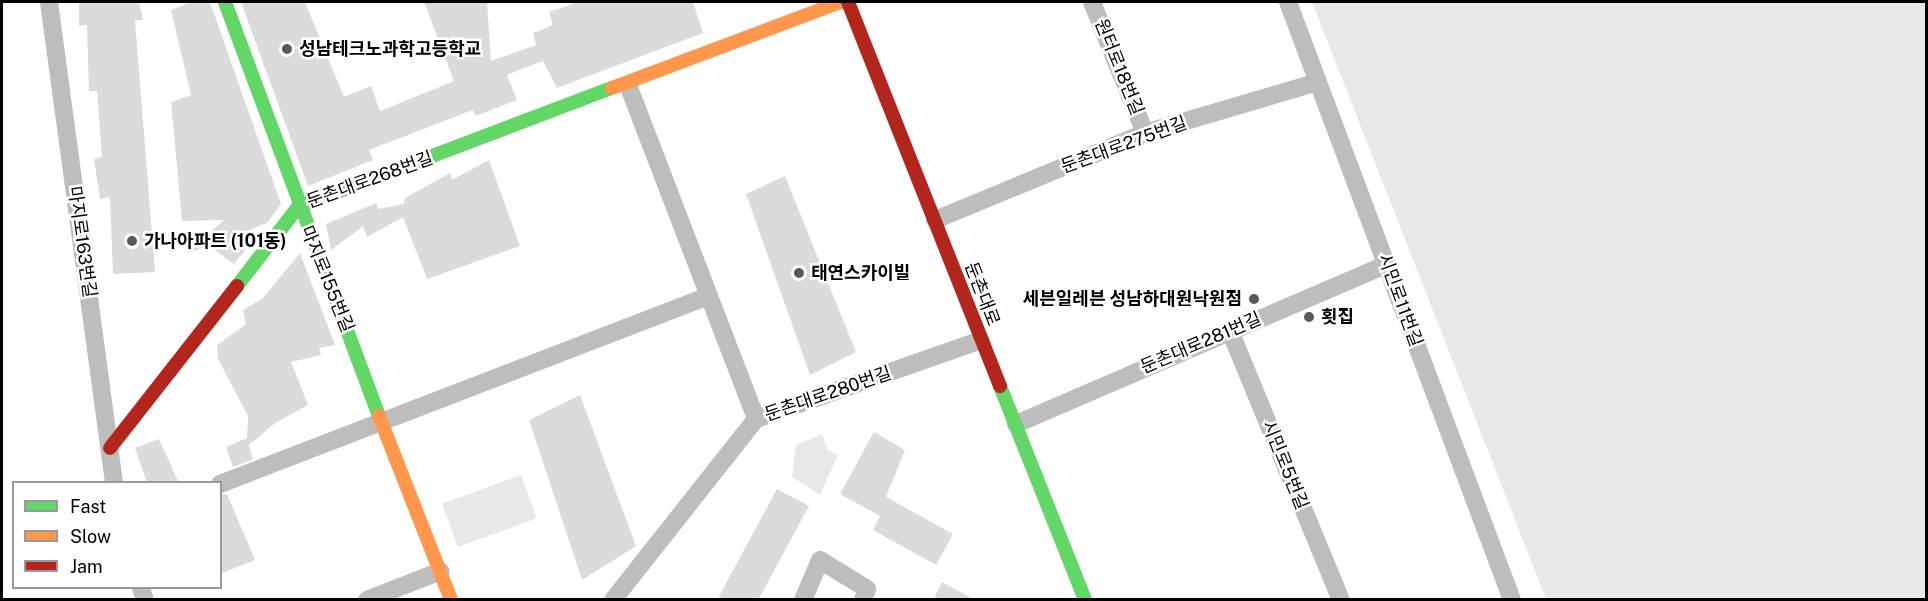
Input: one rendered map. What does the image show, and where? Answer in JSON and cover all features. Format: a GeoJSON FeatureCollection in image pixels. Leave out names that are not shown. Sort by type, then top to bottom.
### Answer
{"type":"FeatureCollection","features":[{"type":"Feature","properties":{"kind":"street","name":"마지로163번길"},"geometry":{"type":"LineString","coordinates":[[49,2],[114,481]]}},
{"type":"Feature","properties":{"kind":"street","name":"마지로155번길"},"geometry":{"type":"LineString","coordinates":[[225,2],[298,207],[384,419],[451,600]]}},
{"type":"Feature","properties":{"kind":"street","name":"둔촌대로268번길"},"geometry":{"type":"LineString","coordinates":[[110,448],[298,207],[628,85],[841,2]]}},
{"type":"Feature","properties":{"kind":"street","name":"둔촌대로"},"geometry":{"type":"LineString","coordinates":[[848,2],[1085,600]]}},
{"type":"Feature","properties":{"kind":"street","name":"원터로18번길"},"geometry":{"type":"LineString","coordinates":[[1092,2],[1145,133]]}},
{"type":"Feature","properties":{"kind":"street","name":"시민로11번길"},"geometry":{"type":"LineString","coordinates":[[1288,2],[1512,600]]}},
{"type":"Feature","properties":{"kind":"street","name":"둔촌대로275번길"},"geometry":{"type":"LineString","coordinates":[[934,220],[1145,133],[1318,82]]}},
{"type":"Feature","properties":{"kind":"street"},"geometry":{"type":"LineString","coordinates":[[628,85],[706,297],[756,419]]}},
{"type":"Feature","properties":{"kind":"street","name":"둔촌대로281번길"},"geometry":{"type":"LineString","coordinates":[[1016,424],[1387,264]]}},
{"type":"Feature","properties":{"kind":"street"},"geometry":{"type":"LineString","coordinates":[[222,483],[706,297]]}},
{"type":"Feature","properties":{"kind":"street","name":"시민로5번길"},"geometry":{"type":"LineString","coordinates":[[1230,331],[1341,600]]}},
{"type":"Feature","properties":{"kind":"street","name":"둔촌대로280번길"},"geometry":{"type":"LineString","coordinates":[[622,596],[756,419],[981,340]]}},
{"type":"Feature","properties":{"kind":"street"},"geometry":{"type":"LineString","coordinates":[[803,600],[820,560],[867,589],[863,600]]}},
{"type":"Feature","properties":{"kind":"street"},"geometry":{"type":"LineString","coordinates":[[367,600],[441,571]]}},
{"type":"Feature","properties":{"kind":"shaded area"},"geometry":{"type":"Polygon","coordinates":[[[1312,2],[1926,2],[1926,599],[1546,599],[1312,2]]]}},
{"type":"Feature","properties":{"kind":"shaded area"},"geometry":{"type":"Polygon","coordinates":[[[822,434],[828,450],[838,455],[820,495],[792,477],[796,445],[822,434]]]}},
{"type":"Feature","properties":{"kind":"shaded area"},"geometry":{"type":"Polygon","coordinates":[[[521,475],[537,518],[458,547],[442,504],[521,475]]]}},
{"type":"Feature","properties":{"kind":"building"},"geometry":{"type":"Polygon","coordinates":[[[79,2],[139,2],[143,20],[135,20],[155,272],[113,274],[110,197],[100,199],[94,159],[102,157],[97,91],[89,91],[87,25],[79,26],[79,2]]]}},
{"type":"Feature","properties":{"kind":"building"},"geometry":{"type":"Polygon","coordinates":[[[191,2],[210,2],[281,204],[267,223],[231,237],[246,249],[234,264],[209,246],[187,253],[224,220],[182,221],[171,102],[191,95],[171,10],[191,2]]]}},
{"type":"Feature","properties":{"kind":"building"},"geometry":{"type":"Polygon","coordinates":[[[241,2],[305,2],[344,97],[371,86],[380,111],[454,81],[424,2],[487,2],[491,61],[536,45],[533,33],[553,25],[549,12],[578,2],[693,2],[703,33],[557,88],[543,61],[507,75],[517,100],[476,116],[473,110],[369,150],[373,160],[308,186],[241,2]]]}},
{"type":"Feature","properties":{"kind":"building"},"geometry":{"type":"Polygon","coordinates":[[[489,160],[520,246],[427,279],[403,217],[367,237],[363,226],[331,250],[326,224],[376,203],[378,209],[404,204],[405,198],[450,173],[452,180],[489,160]]]}},
{"type":"Feature","properties":{"kind":"building","name":"태연스카이빌"},"geometry":{"type":"Polygon","coordinates":[[[785,176],[856,352],[810,375],[746,194],[785,176]]]}},
{"type":"Feature","properties":{"kind":"building"},"geometry":{"type":"Polygon","coordinates":[[[300,253],[335,345],[319,348],[321,355],[291,362],[308,405],[275,423],[249,445],[253,459],[233,467],[226,447],[247,438],[248,416],[218,359],[217,345],[246,324],[243,310],[262,299],[300,253]]]}},
{"type":"Feature","properties":{"kind":"building"},"geometry":{"type":"Polygon","coordinates":[[[580,395],[636,546],[582,580],[529,420],[580,395]]]}},
{"type":"Feature","properties":{"kind":"building"},"geometry":{"type":"Polygon","coordinates":[[[874,432],[905,450],[886,497],[953,534],[936,565],[873,530],[880,516],[840,494],[874,432]]]}},
{"type":"Feature","properties":{"kind":"building"},"geometry":{"type":"Polygon","coordinates":[[[159,439],[178,481],[146,481],[135,448],[159,439]]]}},
{"type":"Feature","properties":{"kind":"building"},"geometry":{"type":"Polygon","coordinates":[[[777,489],[809,506],[758,600],[717,600],[777,489]]]}},
{"type":"Feature","properties":{"kind":"building"},"geometry":{"type":"Polygon","coordinates":[[[227,494],[255,560],[222,573],[222,495],[227,494]]]}},
{"type":"Feature","properties":{"kind":"building"},"geometry":{"type":"Polygon","coordinates":[[[942,582],[975,600],[933,600],[942,582]]]}},
{"type":"Feature","properties":{"kind":"traffic: fast"},"geometry":{"type":"LineString","coordinates":[[225,2],[379,416]]}},
{"type":"Feature","properties":{"kind":"traffic: fast"},"geometry":{"type":"LineString","coordinates":[[237,286],[298,207],[612,88]]}},
{"type":"Feature","properties":{"kind":"traffic: fast"},"geometry":{"type":"LineString","coordinates":[[1000,386],[1085,600]]}},
{"type":"Feature","properties":{"kind":"traffic: slow"},"geometry":{"type":"LineString","coordinates":[[612,88],[841,2]]}},
{"type":"Feature","properties":{"kind":"traffic: slow"},"geometry":{"type":"LineString","coordinates":[[379,416],[451,600]]}},
{"type":"Feature","properties":{"kind":"traffic: jam"},"geometry":{"type":"LineString","coordinates":[[848,2],[1000,386]]}},
{"type":"Feature","properties":{"kind":"traffic: jam"},"geometry":{"type":"LineString","coordinates":[[110,448],[237,286]]}},
{"type":"Feature","properties":{"kind":"place","name":"성남테크노과학고등학교"},"geometry":{"type":"Point","coordinates":[287,49]}},
{"type":"Feature","properties":{"kind":"place","name":"가나아파트 (101동)"},"geometry":{"type":"Point","coordinates":[132,241]}},
{"type":"Feature","properties":{"kind":"place","name":"태연스카이빌"},"geometry":{"type":"Point","coordinates":[799,273]}},
{"type":"Feature","properties":{"kind":"place","name":"세븐일레븐 성남하대원낙원점"},"geometry":{"type":"Point","coordinates":[1254,299]}},
{"type":"Feature","properties":{"kind":"place","name":"횟집"},"geometry":{"type":"Point","coordinates":[1309,317]}}]}
